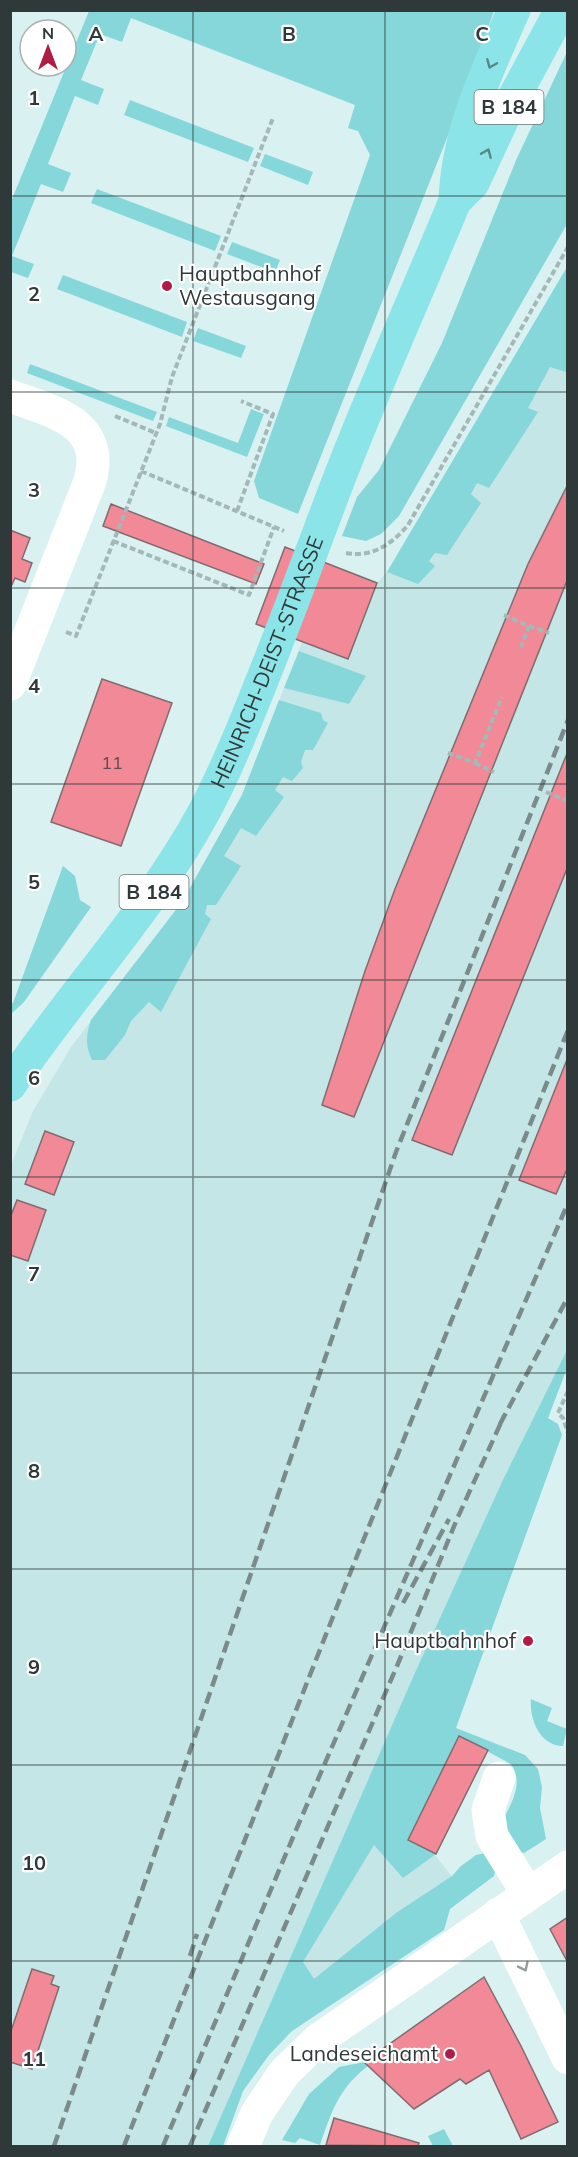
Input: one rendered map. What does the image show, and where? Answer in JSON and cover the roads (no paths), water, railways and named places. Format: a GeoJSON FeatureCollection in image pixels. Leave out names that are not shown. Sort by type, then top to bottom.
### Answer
{"type":"FeatureCollection","features":[{"type":"Feature","properties":{"kind":"main road","name":"HEINRICH-DEIST-STRASSE"},"geometry":{"type":"LineString","coordinates":[[455,201],[455,174],[460,148],[478,95],[514,10]]}},
{"type":"Feature","properties":{"kind":"main road","name":"HEINRICH-DEIST-STRASSE"},"geometry":{"type":"LineString","coordinates":[[10,1085],[43,1036],[124,934],[205,811],[232,755],[282,634],[335,488],[455,201],[473,183],[505,114],[561,10]]}},
{"type":"Feature","properties":{"kind":"street"},"geometry":{"type":"LineString","coordinates":[[10,396],[68,418],[80,427],[87,437],[94,459],[93,470],[10,684]]}},
{"type":"Feature","properties":{"kind":"street"},"geometry":{"type":"LineString","coordinates":[[499,1778],[488,1810],[492,1836],[528,1894]]}},
{"type":"Feature","properties":{"kind":"street"},"geometry":{"type":"LineString","coordinates":[[243,2146],[257,2113],[284,2073],[318,2040],[567,1867]]}},
{"type":"Feature","properties":{"kind":"street"},"geometry":{"type":"LineString","coordinates":[[498,1914],[567,2058]]}},
{"type":"Feature","properties":{"kind":"railway"},"geometry":{"type":"LineString","coordinates":[[54,2146],[396,1152],[568,720]]}},
{"type":"Feature","properties":{"kind":"railway"},"geometry":{"type":"LineString","coordinates":[[124,2146],[568,1030]]}},
{"type":"Feature","properties":{"kind":"railway"},"geometry":{"type":"LineString","coordinates":[[163,2146],[296,1830],[568,1203]]}},
{"type":"Feature","properties":{"kind":"railway"},"geometry":{"type":"LineString","coordinates":[[500,1424],[568,1297]]}},
{"type":"Feature","properties":{"kind":"railway"},"geometry":{"type":"LineString","coordinates":[[190,2146],[397,1666],[457,1519],[504,1416]]}},
{"type":"Feature","properties":{"kind":"railway"},"geometry":{"type":"LineString","coordinates":[[403,1603],[449,1519]]}},
{"type":"Feature","properties":{"kind":"railway"},"geometry":{"type":"LineString","coordinates":[[190,1956],[197,1934]]}},
{"type":"Feature","properties":{"kind":"place","name":"Hauptbahnhof Westausgang"},"geometry":{"type":"Point","coordinates":[167,286]}},
{"type":"Feature","properties":{"kind":"place","name":"Hauptbahnhof"},"geometry":{"type":"Point","coordinates":[528,1641]}},
{"type":"Feature","properties":{"kind":"place","name":"Landeseichamt"},"geometry":{"type":"Point","coordinates":[450,2054]}}]}
